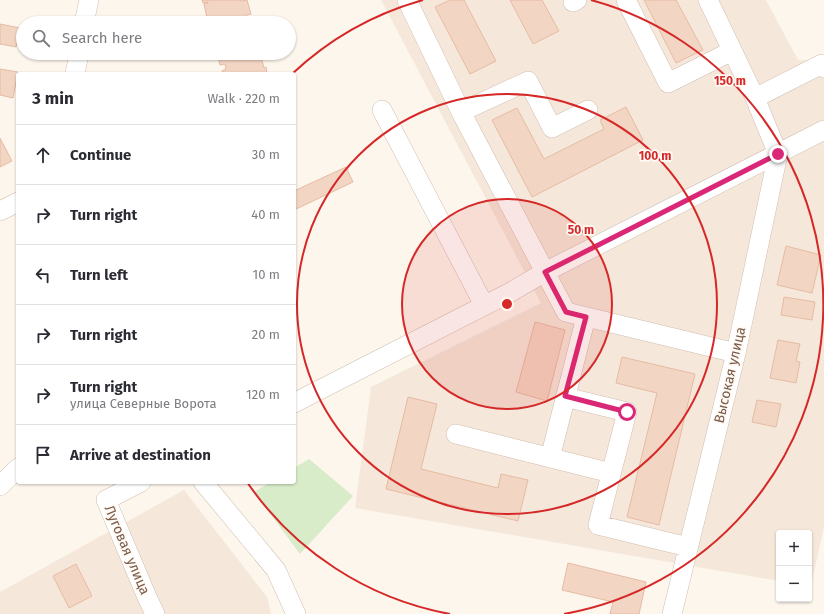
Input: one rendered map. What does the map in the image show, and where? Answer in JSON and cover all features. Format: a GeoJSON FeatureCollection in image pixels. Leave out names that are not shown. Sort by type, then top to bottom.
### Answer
{"type":"FeatureCollection","features":[{"type":"Feature","properties":{"kind":"street"},"geometry":{"type":"LineString","coordinates":[[86,16],[89,0]]}},
{"type":"Feature","properties":{"kind":"street"},"geometry":{"type":"LineString","coordinates":[[407,0],[461,112],[566,312],[736,353]]}},
{"type":"Feature","properties":{"kind":"street"},"geometry":{"type":"LineString","coordinates":[[626,0],[668,83],[732,51]]}},
{"type":"Feature","properties":{"kind":"street"},"geometry":{"type":"LineString","coordinates":[[708,0],[755,98],[778,154]]}},
{"type":"Feature","properties":{"kind":"street"},"geometry":{"type":"LineString","coordinates":[[75,72],[78,60]]}},
{"type":"Feature","properties":{"kind":"street"},"geometry":{"type":"LineString","coordinates":[[755,98],[822,64],[824,68]]}},
{"type":"Feature","properties":{"kind":"street"},"geometry":{"type":"LineString","coordinates":[[461,112],[528,81],[552,128],[588,110]]}},
{"type":"Feature","properties":{"kind":"street"},"geometry":{"type":"LineString","coordinates":[[382,110],[484,305]]}},
{"type":"Feature","properties":{"kind":"street"},"geometry":{"type":"LineString","coordinates":[[296,402],[508,293],[545,272],[824,130]]}},
{"type":"Feature","properties":{"kind":"street","name":"Высокая улица"},"geometry":{"type":"LineString","coordinates":[[672,614],[736,353],[778,154]]}},
{"type":"Feature","properties":{"kind":"street"},"geometry":{"type":"LineString","coordinates":[[0,211],[16,203]]}},
{"type":"Feature","properties":{"kind":"street"},"geometry":{"type":"LineString","coordinates":[[550,458],[586,317]]}},
{"type":"Feature","properties":{"kind":"street"},"geometry":{"type":"LineString","coordinates":[[565,396],[627,412],[598,524],[688,547]]}},
{"type":"Feature","properties":{"kind":"street"},"geometry":{"type":"LineString","coordinates":[[456,434],[611,473]]}},
{"type":"Feature","properties":{"kind":"street"},"geometry":{"type":"LineString","coordinates":[[0,486],[16,470]]}},
{"type":"Feature","properties":{"kind":"street","name":"Луговая улица"},"geometry":{"type":"LineString","coordinates":[[137,484],[106,500],[155,614]]}},
{"type":"Feature","properties":{"kind":"street"},"geometry":{"type":"LineString","coordinates":[[205,484],[276,570],[296,614]]}},
{"type":"Feature","properties":{"kind":"shaded area"},"geometry":{"type":"Polygon","coordinates":[[[381,0],[766,0],[798,60],[824,61],[824,527],[812,581],[812,530],[776,530],[776,580],[355,508],[371,387],[541,303],[381,0]]]}},
{"type":"Feature","properties":{"kind":"shaded area"},"geometry":{"type":"Polygon","coordinates":[[[184,490],[267,597],[271,614],[0,614],[0,592],[184,490]]]}},
{"type":"Feature","properties":{"kind":"green space"},"geometry":{"type":"Polygon","coordinates":[[[309,459],[353,496],[300,554],[254,492],[268,484],[296,484],[296,467],[309,459]]]}},
{"type":"Feature","properties":{"kind":"building"},"geometry":{"type":"Polygon","coordinates":[[[202,0],[247,0],[251,14],[246,16],[207,16],[204,4],[208,2],[203,3],[202,0]]]}},
{"type":"Feature","properties":{"kind":"building"},"geometry":{"type":"Polygon","coordinates":[[[450,0],[464,0],[496,61],[470,74],[435,7],[450,0]]]}},
{"type":"Feature","properties":{"kind":"building"},"geometry":{"type":"Polygon","coordinates":[[[510,0],[542,0],[559,31],[533,44],[510,0]]]}},
{"type":"Feature","properties":{"kind":"building"},"geometry":{"type":"Polygon","coordinates":[[[644,0],[676,0],[703,50],[676,63],[644,0]]]}},
{"type":"Feature","properties":{"kind":"building"},"geometry":{"type":"Polygon","coordinates":[[[0,24],[16,27],[16,47],[0,44],[0,24]]]}},
{"type":"Feature","properties":{"kind":"building"},"geometry":{"type":"Polygon","coordinates":[[[219,60],[262,60],[267,72],[222,72],[226,69],[225,64],[220,65],[219,60]]]}},
{"type":"Feature","properties":{"kind":"building"},"geometry":{"type":"Polygon","coordinates":[[[0,69],[18,72],[16,72],[13,98],[0,95],[0,69]]]}},
{"type":"Feature","properties":{"kind":"building"},"geometry":{"type":"Polygon","coordinates":[[[626,107],[643,140],[532,197],[492,120],[517,108],[544,159],[604,129],[600,120],[626,107]]]}},
{"type":"Feature","properties":{"kind":"building"},"geometry":{"type":"Polygon","coordinates":[[[0,138],[12,161],[0,167],[0,138]]]}},
{"type":"Feature","properties":{"kind":"building"},"geometry":{"type":"Polygon","coordinates":[[[346,167],[353,182],[296,209],[296,190],[346,167]]]}},
{"type":"Feature","properties":{"kind":"building"},"geometry":{"type":"Polygon","coordinates":[[[786,246],[821,255],[812,293],[777,285],[786,246]]]}},
{"type":"Feature","properties":{"kind":"building"},"geometry":{"type":"Polygon","coordinates":[[[784,297],[815,302],[812,320],[781,315],[784,297]]]}},
{"type":"Feature","properties":{"kind":"building"},"geometry":{"type":"Polygon","coordinates":[[[535,322],[565,330],[547,401],[516,392],[535,322]]]}},
{"type":"Feature","properties":{"kind":"building"},"geometry":{"type":"Polygon","coordinates":[[[778,340],[800,344],[796,361],[800,362],[796,383],[770,378],[778,340]]]}},
{"type":"Feature","properties":{"kind":"building"},"geometry":{"type":"Polygon","coordinates":[[[622,357],[695,374],[659,525],[627,517],[657,393],[616,383],[622,357]]]}},
{"type":"Feature","properties":{"kind":"building"},"geometry":{"type":"Polygon","coordinates":[[[408,397],[437,404],[421,469],[498,488],[501,474],[528,480],[518,521],[386,489],[408,397]]]}},
{"type":"Feature","properties":{"kind":"building"},"geometry":{"type":"Polygon","coordinates":[[[757,400],[781,404],[776,427],[752,422],[757,400]]]}},
{"type":"Feature","properties":{"kind":"building"},"geometry":{"type":"Polygon","coordinates":[[[568,563],[646,582],[639,614],[610,614],[613,602],[562,590],[568,563]]]}},
{"type":"Feature","properties":{"kind":"building"},"geometry":{"type":"Polygon","coordinates":[[[76,564],[92,596],[69,608],[53,576],[76,564]]]}},
{"type":"Feature","properties":{"kind":"route"},"geometry":{"type":"LineString","coordinates":[[627,412],[565,396],[586,317],[566,312],[545,272],[778,154]]}}]}
